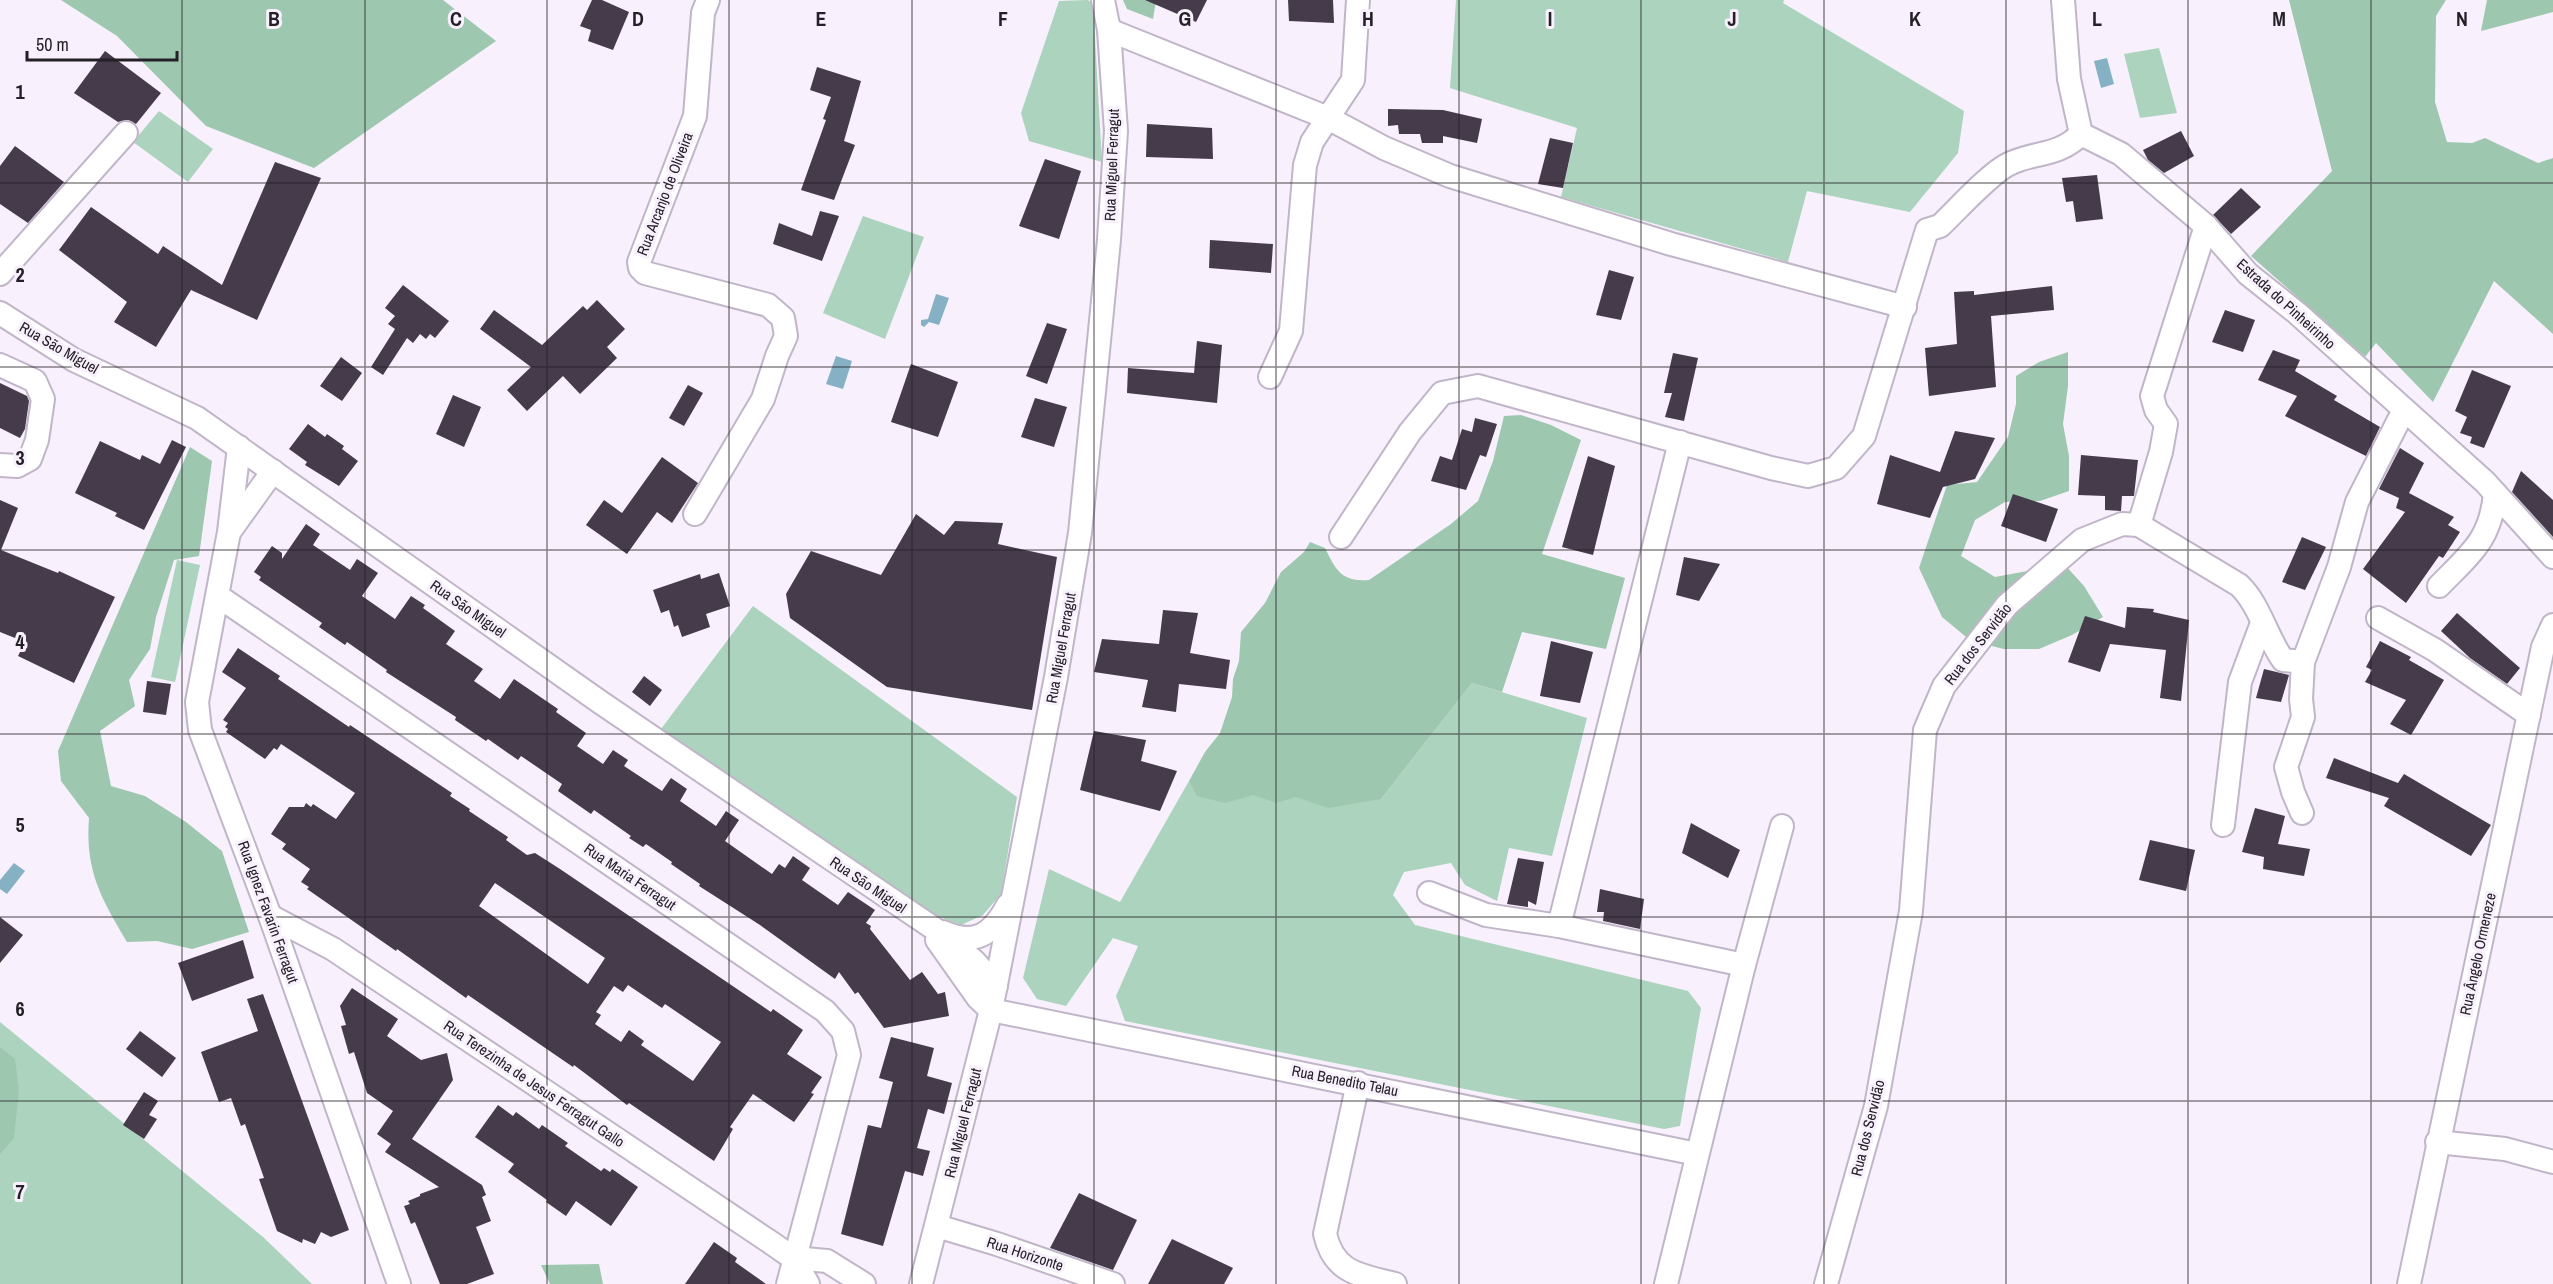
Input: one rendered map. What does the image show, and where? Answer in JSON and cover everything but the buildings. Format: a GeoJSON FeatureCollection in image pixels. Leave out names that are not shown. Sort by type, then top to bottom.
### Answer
{"type":"FeatureCollection","features":[{"type":"Feature","properties":{"kind":"street","name":"Rua Arcanjo de Oliveira"},"geometry":{"type":"LineString","coordinates":[[695,514],[763,399],[786,336],[783,318],[768,305],[645,273],[640,268],[639,262],[695,116],[703,13],[708,0]]}},
{"type":"Feature","properties":{"kind":"street","name":"Rua Miguel Ferragut"},"geometry":{"type":"LineString","coordinates":[[921,1284],[992,1010],[1056,677],[1080,533],[1109,240],[1116,131],[1109,30],[1103,0]]}},
{"type":"Feature","properties":{"kind":"street"},"geometry":{"type":"LineString","coordinates":[[1270,377],[1291,331],[1305,165],[1312,142],[1353,80],[1358,0]]}},
{"type":"Feature","properties":{"kind":"street"},"geometry":{"type":"LineString","coordinates":[[1341,537],[1410,432],[1442,393],[1478,386],[1771,468],[1809,476],[1836,468],[1864,436],[1927,230],[1940,226],[2005,166],[2055,152],[2081,134],[2069,79],[2063,0]]}},
{"type":"Feature","properties":{"kind":"street"},"geometry":{"type":"LineString","coordinates":[[1109,30],[1328,118],[1384,148],[1450,176],[1671,244],[1905,307]]}},
{"type":"Feature","properties":{"kind":"street"},"geometry":{"type":"LineString","coordinates":[[0,274],[126,134]]}},
{"type":"Feature","properties":{"kind":"street","name":"Estrada do Pinheirinho"},"geometry":{"type":"LineString","coordinates":[[2081,134],[2121,154],[2206,226],[2248,274],[2297,313],[2495,493],[2553,558]]}},
{"type":"Feature","properties":{"kind":"street"},"geometry":{"type":"LineString","coordinates":[[2206,226],[2152,396],[2156,410],[2166,424],[2161,452],[2139,525],[2239,585],[2251,597],[2262,623],[2283,660],[2303,662]]}},
{"type":"Feature","properties":{"kind":"street","name":"Rua São Miguel"},"geometry":{"type":"LineString","coordinates":[[0,313],[74,360],[197,418],[600,702],[948,938],[975,962],[996,986]]}},
{"type":"Feature","properties":{"kind":"street"},"geometry":{"type":"LineString","coordinates":[[0,365],[35,381],[43,399],[37,440],[30,459],[17,466],[0,465]]}},
{"type":"Feature","properties":{"kind":"street"},"geometry":{"type":"LineString","coordinates":[[2302,813],[2286,767],[2303,717],[2303,662],[2339,567],[2357,502],[2404,410]]}},
{"type":"Feature","properties":{"kind":"street"},"geometry":{"type":"LineString","coordinates":[[1559,926],[1680,442]]}},
{"type":"Feature","properties":{"kind":"street","name":"Rua Ignez Favarin Ferragut"},"geometry":{"type":"LineString","coordinates":[[239,447],[229,532],[197,702],[200,730],[270,916],[399,1284]]}},
{"type":"Feature","properties":{"kind":"street","name":"Rua Ignez Favarin Ferragut"},"geometry":{"type":"LineString","coordinates":[[229,532],[273,471]]}},
{"type":"Feature","properties":{"kind":"street"},"geometry":{"type":"LineString","coordinates":[[2439,586],[2476,547],[2488,528],[2495,493]]}},
{"type":"Feature","properties":{"kind":"street","name":"Rua dos Servidão"},"geometry":{"type":"LineString","coordinates":[[1826,1284],[1876,1106],[1907,934],[1911,911],[1925,730],[1944,686],[2007,605],[2082,540],[2122,524],[2139,525]]}},
{"type":"Feature","properties":{"kind":"street","name":"Rua Maria Ferragut"},"geometry":{"type":"LineString","coordinates":[[218,596],[815,1004],[825,1011],[843,1031],[849,1055],[793,1258],[788,1284]]}},
{"type":"Feature","properties":{"kind":"street"},"geometry":{"type":"LineString","coordinates":[[2378,618],[2435,650],[2529,715]]}},
{"type":"Feature","properties":{"kind":"street"},"geometry":{"type":"LineString","coordinates":[[2223,825],[2240,682],[2262,623]]}},
{"type":"Feature","properties":{"kind":"street","name":"Rua Ângelo Ormeneze"},"geometry":{"type":"LineString","coordinates":[[2409,1284],[2543,647],[2553,626]]}},
{"type":"Feature","properties":{"kind":"street"},"geometry":{"type":"LineString","coordinates":[[1666,1284],[1744,965],[1782,826]]}},
{"type":"Feature","properties":{"kind":"street"},"geometry":{"type":"LineString","coordinates":[[1429,893],[1486,915],[1559,926],[1744,965]]}},
{"type":"Feature","properties":{"kind":"street","name":"Rua São Miguel"},"geometry":{"type":"LineString","coordinates":[[925,924],[960,938],[976,938],[989,932],[1013,896]]}},
{"type":"Feature","properties":{"kind":"street","name":"Rua Terezinha de Jesus Ferragut Gallo"},"geometry":{"type":"LineString","coordinates":[[270,916],[333,949],[793,1258],[808,1284]]}},
{"type":"Feature","properties":{"kind":"street","name":"Rua São Miguel"},"geometry":{"type":"LineString","coordinates":[[925,924],[978,998],[992,1010]]}},
{"type":"Feature","properties":{"kind":"street","name":"Rua Benedito Telau"},"geometry":{"type":"LineString","coordinates":[[992,1010],[1697,1154]]}},
{"type":"Feature","properties":{"kind":"street"},"geometry":{"type":"LineString","coordinates":[[1358,1083],[1325,1234],[1328,1248],[1335,1260],[1344,1268],[1395,1284]]}},
{"type":"Feature","properties":{"kind":"street"},"geometry":{"type":"LineString","coordinates":[[2438,1142],[2505,1149],[2553,1162]]}},
{"type":"Feature","properties":{"kind":"street","name":"Rua Horizonte"},"geometry":{"type":"LineString","coordinates":[[937,1226],[1113,1284]]}},
{"type":"Feature","properties":{"kind":"street","name":"Rua Terezinha de Jesus Ferragut Gallo"},"geometry":{"type":"LineString","coordinates":[[793,1258],[827,1261],[864,1284]]}},
{"type":"Feature","properties":{"kind":"green space"},"geometry":{"type":"Polygon","coordinates":[[[61,0],[443,0],[496,41],[314,168],[206,126],[117,36],[61,0]]]}},
{"type":"Feature","properties":{"kind":"green space"},"geometry":{"type":"Polygon","coordinates":[[[1088,0],[1093,4],[1102,162],[1029,141],[1021,113],[1059,1],[1088,0]]]}},
{"type":"Feature","properties":{"kind":"green space"},"geometry":{"type":"Polygon","coordinates":[[[1123,0],[1156,0],[1153,19],[1127,9],[1123,0]]]}},
{"type":"Feature","properties":{"kind":"green space"},"geometry":{"type":"Polygon","coordinates":[[[1456,0],[1784,0],[1783,3],[1964,111],[1958,153],[1910,212],[1807,191],[1788,262],[1561,197],[1577,128],[1450,88],[1456,0]]]}},
{"type":"Feature","properties":{"kind":"green space"},"geometry":{"type":"Polygon","coordinates":[[[2289,0],[2446,0],[2436,16],[2435,102],[2447,142],[2472,143],[2485,138],[2538,163],[2553,158],[2553,334],[2494,281],[2433,402],[2376,343],[2365,357],[2251,256],[2332,171],[2289,0]]]}},
{"type":"Feature","properties":{"kind":"green space"},"geometry":{"type":"Polygon","coordinates":[[[2487,0],[2553,0],[2553,12],[2481,31],[2487,0]]]}},
{"type":"Feature","properties":{"kind":"green space"},"geometry":{"type":"Polygon","coordinates":[[[2159,48],[2177,113],[2140,118],[2124,54],[2159,48]]]}},
{"type":"Feature","properties":{"kind":"green space"},"geometry":{"type":"Polygon","coordinates":[[[159,111],[213,149],[188,182],[133,142],[159,111]]]}},
{"type":"Feature","properties":{"kind":"green space"},"geometry":{"type":"Polygon","coordinates":[[[863,216],[924,237],[885,339],[823,313],[863,216]]]}},
{"type":"Feature","properties":{"kind":"green space"},"geometry":{"type":"Polygon","coordinates":[[[2068,352],[2068,386],[2063,424],[2069,456],[2069,491],[2040,501],[2005,502],[1975,520],[1961,556],[1995,577],[2064,564],[2084,586],[2103,617],[2072,635],[2039,649],[2004,649],[1971,641],[1942,617],[1919,568],[1947,485],[1977,482],[2008,437],[2016,404],[2016,376],[2039,362],[2068,352]]]}},
{"type":"Feature","properties":{"kind":"green space"},"geometry":{"type":"Polygon","coordinates":[[[1521,415],[1551,425],[1581,440],[1542,554],[1625,578],[1606,649],[1522,632],[1502,692],[1472,683],[1381,799],[1328,808],[1296,797],[1276,803],[1253,795],[1225,803],[1197,796],[1189,781],[1205,752],[1220,733],[1232,697],[1233,679],[1239,661],[1241,632],[1265,603],[1281,572],[1304,552],[1310,542],[1325,548],[1336,568],[1346,577],[1369,580],[1451,524],[1478,501],[1493,461],[1504,416],[1521,415]]]}},
{"type":"Feature","properties":{"kind":"green space"},"geometry":{"type":"Polygon","coordinates":[[[190,447],[212,461],[199,556],[174,560],[156,617],[150,649],[129,680],[135,706],[100,731],[111,786],[145,796],[186,822],[222,851],[249,932],[192,949],[157,941],[127,942],[102,897],[92,869],[88,837],[89,818],[61,781],[58,751],[190,447]]]}},
{"type":"Feature","properties":{"kind":"green space"},"geometry":{"type":"Polygon","coordinates":[[[177,560],[200,565],[175,682],[151,677],[177,560]]]}},
{"type":"Feature","properties":{"kind":"green space"},"geometry":{"type":"Polygon","coordinates":[[[753,606],[1017,797],[1001,894],[983,915],[961,925],[937,916],[658,733],[753,606]]]}},
{"type":"Feature","properties":{"kind":"green space"},"geometry":{"type":"Polygon","coordinates":[[[1472,683],[1587,718],[1552,856],[1509,848],[1497,901],[1465,885],[1451,863],[1404,872],[1393,895],[1415,925],[1688,991],[1701,1008],[1680,1126],[1664,1129],[1125,1021],[1116,996],[1138,946],[1113,938],[1066,1006],[1037,999],[1023,978],[1049,869],[1120,902],[1189,781],[1381,799],[1472,683]]]}},
{"type":"Feature","properties":{"kind":"green space"},"geometry":{"type":"Polygon","coordinates":[[[0,1022],[263,1237],[312,1284],[0,1284],[0,1022]]]}},
{"type":"Feature","properties":{"kind":"green space"},"geometry":{"type":"Polygon","coordinates":[[[0,1047],[15,1059],[19,1090],[14,1138],[0,1154],[0,1047]]]}},
{"type":"Feature","properties":{"kind":"green space"},"geometry":{"type":"Polygon","coordinates":[[[599,1264],[603,1284],[550,1284],[541,1265],[599,1264]]]}},
{"type":"Feature","properties":{"kind":"water"},"geometry":{"type":"Polygon","coordinates":[[[2107,58],[2114,84],[2101,88],[2094,61],[2107,58]]]}},
{"type":"Feature","properties":{"kind":"water"},"geometry":{"type":"Polygon","coordinates":[[[936,294],[949,298],[939,325],[929,322],[924,327],[921,325],[921,320],[928,319],[936,294]]]}},
{"type":"Feature","properties":{"kind":"water"},"geometry":{"type":"Polygon","coordinates":[[[836,356],[852,361],[843,389],[826,384],[836,356]]]}},
{"type":"Feature","properties":{"kind":"water"},"geometry":{"type":"Polygon","coordinates":[[[14,863],[25,871],[7,894],[0,889],[0,880],[14,863]]]}}]}
